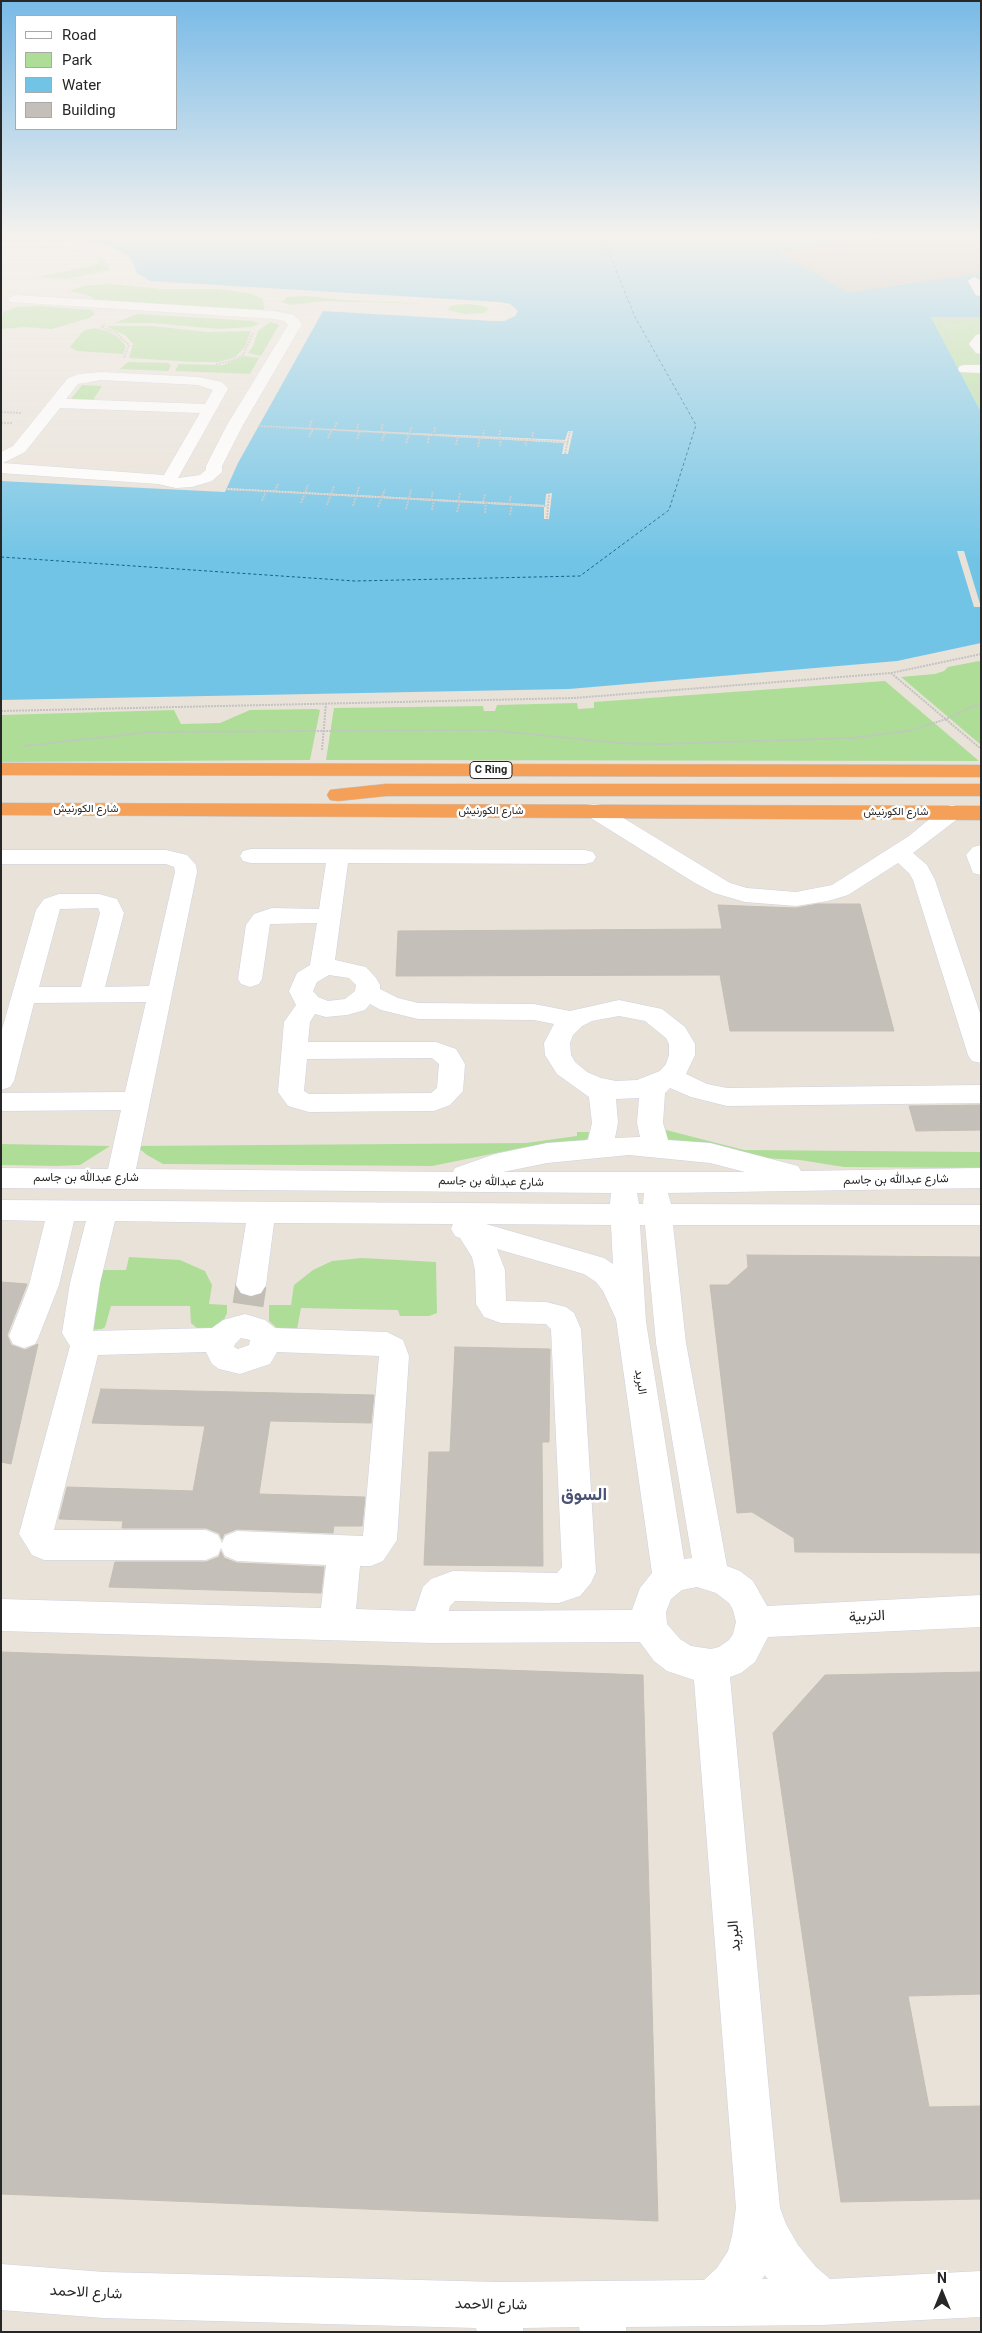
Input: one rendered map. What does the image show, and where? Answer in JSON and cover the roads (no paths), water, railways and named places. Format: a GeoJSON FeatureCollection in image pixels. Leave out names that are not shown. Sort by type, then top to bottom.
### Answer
{"type":"FeatureCollection","features":[{"type":"Feature","properties":{"kind":"highway","name":"C Ring"},"geometry":{"type":"LineString","coordinates":[[1,769],[320,763],[981,770]]}},
{"type":"Feature","properties":{"kind":"highway"},"geometry":{"type":"LineString","coordinates":[[1,788],[200,787],[320,763]]}},
{"type":"Feature","properties":{"kind":"highway"},"geometry":{"type":"LineString","coordinates":[[289,810],[335,795],[386,790],[981,790]]}},
{"type":"Feature","properties":{"kind":"highway","name":"شارع الكورنيش"},"geometry":{"type":"LineString","coordinates":[[1,808],[981,813]]}},
{"type":"Feature","properties":{"kind":"street"},"geometry":{"type":"LineString","coordinates":[[165,469],[192,482],[211,475],[235,425],[283,345]]}},
{"type":"Feature","properties":{"kind":"street"},"geometry":{"type":"LineString","coordinates":[[79,378],[86,364]]}},
{"type":"Feature","properties":{"kind":"street"},"geometry":{"type":"LineString","coordinates":[[965,369],[981,369]]}},
{"type":"Feature","properties":{"kind":"street"},"geometry":{"type":"LineString","coordinates":[[100,405],[120,377]]}},
{"type":"Feature","properties":{"kind":"street"},"geometry":{"type":"LineString","coordinates":[[3,465],[27,450],[55,403],[73,381],[79,378],[120,377],[209,382],[217,385],[221,389],[184,452],[165,469]]}},
{"type":"Feature","properties":{"kind":"street"},"geometry":{"type":"LineString","coordinates":[[55,403],[209,409]]}},
{"type":"Feature","properties":{"kind":"street"},"geometry":{"type":"LineString","coordinates":[[3,465],[165,469],[196,474],[214,466]]}},
{"type":"Feature","properties":{"kind":"street"},"geometry":{"type":"LineString","coordinates":[[594,810],[722,888],[770,899],[796,899],[820,896],[840,890],[900,853],[952,812]]}},
{"type":"Feature","properties":{"kind":"street"},"geometry":{"type":"LineString","coordinates":[[981,852],[977,855],[981,868]]}},
{"type":"Feature","properties":{"kind":"street"},"geometry":{"type":"LineString","coordinates":[[900,853],[919,870],[924,880],[981,1055]]}},
{"type":"Feature","properties":{"kind":"street"},"geometry":{"type":"LineString","coordinates":[[251,856],[585,858]]}},
{"type":"Feature","properties":{"kind":"street"},"geometry":{"type":"LineString","coordinates":[[322,969],[338,856]]}},
{"type":"Feature","properties":{"kind":"street"},"geometry":{"type":"LineString","coordinates":[[1,857],[166,857],[179,860],[185,865],[186,872],[137,1101],[125,1146],[120,1178]]}},
{"type":"Feature","properties":{"kind":"street"},"geometry":{"type":"LineString","coordinates":[[1,1082],[48,910],[52,904],[59,901],[99,901],[110,904],[112,913],[91,994]]}},
{"type":"Feature","properties":{"kind":"street"},"geometry":{"type":"LineString","coordinates":[[250,979],[258,926],[262,919],[272,916],[330,916]]}},
{"type":"Feature","properties":{"kind":"street"},"geometry":{"type":"LineString","coordinates":[[336,1009],[356,1004],[367,992],[368,985],[364,978],[357,972],[346,968],[322,969],[313,973],[302,984],[301,991],[304,998],[317,1007],[369,1015],[402,1014],[418,1011],[534,1012],[573,1020]]}},
{"type":"Feature","properties":{"kind":"street"},"geometry":{"type":"LineString","coordinates":[[367,992],[390,1004],[418,1011]]}},
{"type":"Feature","properties":{"kind":"street"},"geometry":{"type":"LineString","coordinates":[[24,995],[160,994]]}},
{"type":"Feature","properties":{"kind":"street"},"geometry":{"type":"LineString","coordinates":[[295,1051],[436,1050],[442,1052],[450,1059],[450,1090],[441,1099],[427,1103],[303,1102],[293,1096],[291,1092],[297,1022],[309,1003]]}},
{"type":"Feature","properties":{"kind":"street"},"geometry":{"type":"LineString","coordinates":[[656,1147],[650,1123],[652,1093],[663,1080],[678,1067],[682,1055],[682,1044],[676,1033],[666,1023],[644,1013],[619,1008],[602,1009],[573,1020],[562,1031],[558,1043],[558,1055],[566,1068],[578,1078],[595,1086],[623,1090],[638,1089],[663,1080],[700,1092],[727,1098],[981,1094]]}},
{"type":"Feature","properties":{"kind":"street"},"geometry":{"type":"LineString","coordinates":[[595,1086],[602,1095],[605,1123],[600,1147]]}},
{"type":"Feature","properties":{"kind":"street"},"geometry":{"type":"LineString","coordinates":[[1,1102],[137,1101]]}},
{"type":"Feature","properties":{"kind":"street"},"geometry":{"type":"LineString","coordinates":[[446,1182],[495,1164],[547,1152],[600,1147],[656,1147],[710,1153],[772,1168],[815,1182]]}},
{"type":"Feature","properties":{"kind":"street","name":"شارع عبدالله بن جاسم"},"geometry":{"type":"LineString","coordinates":[[1,1178],[624,1184],[981,1178]]}},
{"type":"Feature","properties":{"kind":"street","name":"البريد"},"geometry":{"type":"LineString","coordinates":[[624,1184],[631,1322],[670,1579]]}},
{"type":"Feature","properties":{"kind":"street"},"geometry":{"type":"LineString","coordinates":[[655,1184],[671,1343],[712,1575]]}},
{"type":"Feature","properties":{"kind":"street"},"geometry":{"type":"LineString","coordinates":[[1,1210],[437,1214],[981,1215]]}},
{"type":"Feature","properties":{"kind":"street"},"geometry":{"type":"LineString","coordinates":[[24,1336],[44,1286],[62,1210]]}},
{"type":"Feature","properties":{"kind":"street"},"geometry":{"type":"LineString","coordinates":[[86,1343],[77,1333],[85,1283],[103,1211]]}},
{"type":"Feature","properties":{"kind":"street"},"geometry":{"type":"LineString","coordinates":[[246,1319],[262,1211]]}},
{"type":"Feature","properties":{"kind":"street"},"geometry":{"type":"LineString","coordinates":[[437,1214],[471,1232],[594,1266],[606,1274],[615,1285],[631,1322]]}},
{"type":"Feature","properties":{"kind":"street"},"geometry":{"type":"LineString","coordinates":[[663,1258],[670,1246],[692,1227],[721,1215]]}},
{"type":"Feature","properties":{"kind":"street"},"geometry":{"type":"LineString","coordinates":[[432,1627],[432,1609],[436,1598],[443,1590],[454,1586],[559,1588],[568,1585],[579,1572],[566,1329],[563,1321],[546,1313],[501,1312],[495,1309],[491,1304],[490,1270],[486,1255],[471,1232]]}},
{"type":"Feature","properties":{"kind":"street"},"geometry":{"type":"LineString","coordinates":[[246,1319],[387,1344],[392,1348],[394,1356],[380,1540],[371,1550],[222,1546],[44,1545],[36,1534],[86,1343],[246,1319]]}},
{"type":"Feature","properties":{"kind":"street"},"geometry":{"type":"LineString","coordinates":[[337,1623],[344,1550]]}},
{"type":"Feature","properties":{"kind":"street"},"geometry":{"type":"LineString","coordinates":[[690,1573],[712,1575],[728,1582],[741,1592],[750,1606],[753,1622],[750,1638],[742,1651],[728,1661],[711,1665],[695,1664],[680,1659],[666,1650],[656,1639],[650,1626],[649,1612],[652,1599],[659,1588],[670,1579],[690,1573]]}},
{"type":"Feature","properties":{"kind":"street","name":"التربية"},"geometry":{"type":"LineString","coordinates":[[753,1622],[981,1611]]}},
{"type":"Feature","properties":{"kind":"street"},"geometry":{"type":"LineString","coordinates":[[1,1615],[432,1627],[650,1626]]}},
{"type":"Feature","properties":{"kind":"street","name":"البريد"},"geometry":{"type":"LineString","coordinates":[[711,1665],[758,2208],[755,2236],[747,2262],[734,2284],[715,2302]]}},
{"type":"Feature","properties":{"kind":"street","name":"البريد"},"geometry":{"type":"LineString","coordinates":[[758,2208],[768,2236],[782,2261],[800,2283],[822,2302]]}},
{"type":"Feature","properties":{"kind":"street","name":"شارع الاحمد"},"geometry":{"type":"LineString","coordinates":[[1,2287],[499,2319],[602,2319],[715,2302],[822,2302],[981,2294]]}},
{"type":"Feature","properties":{"kind":"water"},"geometry":{"type":"Polygon","coordinates":[[[304,345],[946,345],[981,412],[981,643],[897,661],[569,689],[1,700],[1,481],[225,492],[238,463],[304,345]]]}},
{"type":"Feature","properties":{"kind":"tunnel"},"geometry":{"type":"LineString","coordinates":[[248,1305],[251,1285]]}},
{"type":"Feature","properties":{"kind":"district","name":"السوق"},"geometry":{"type":"Point","coordinates":[584,1495]}}]}
